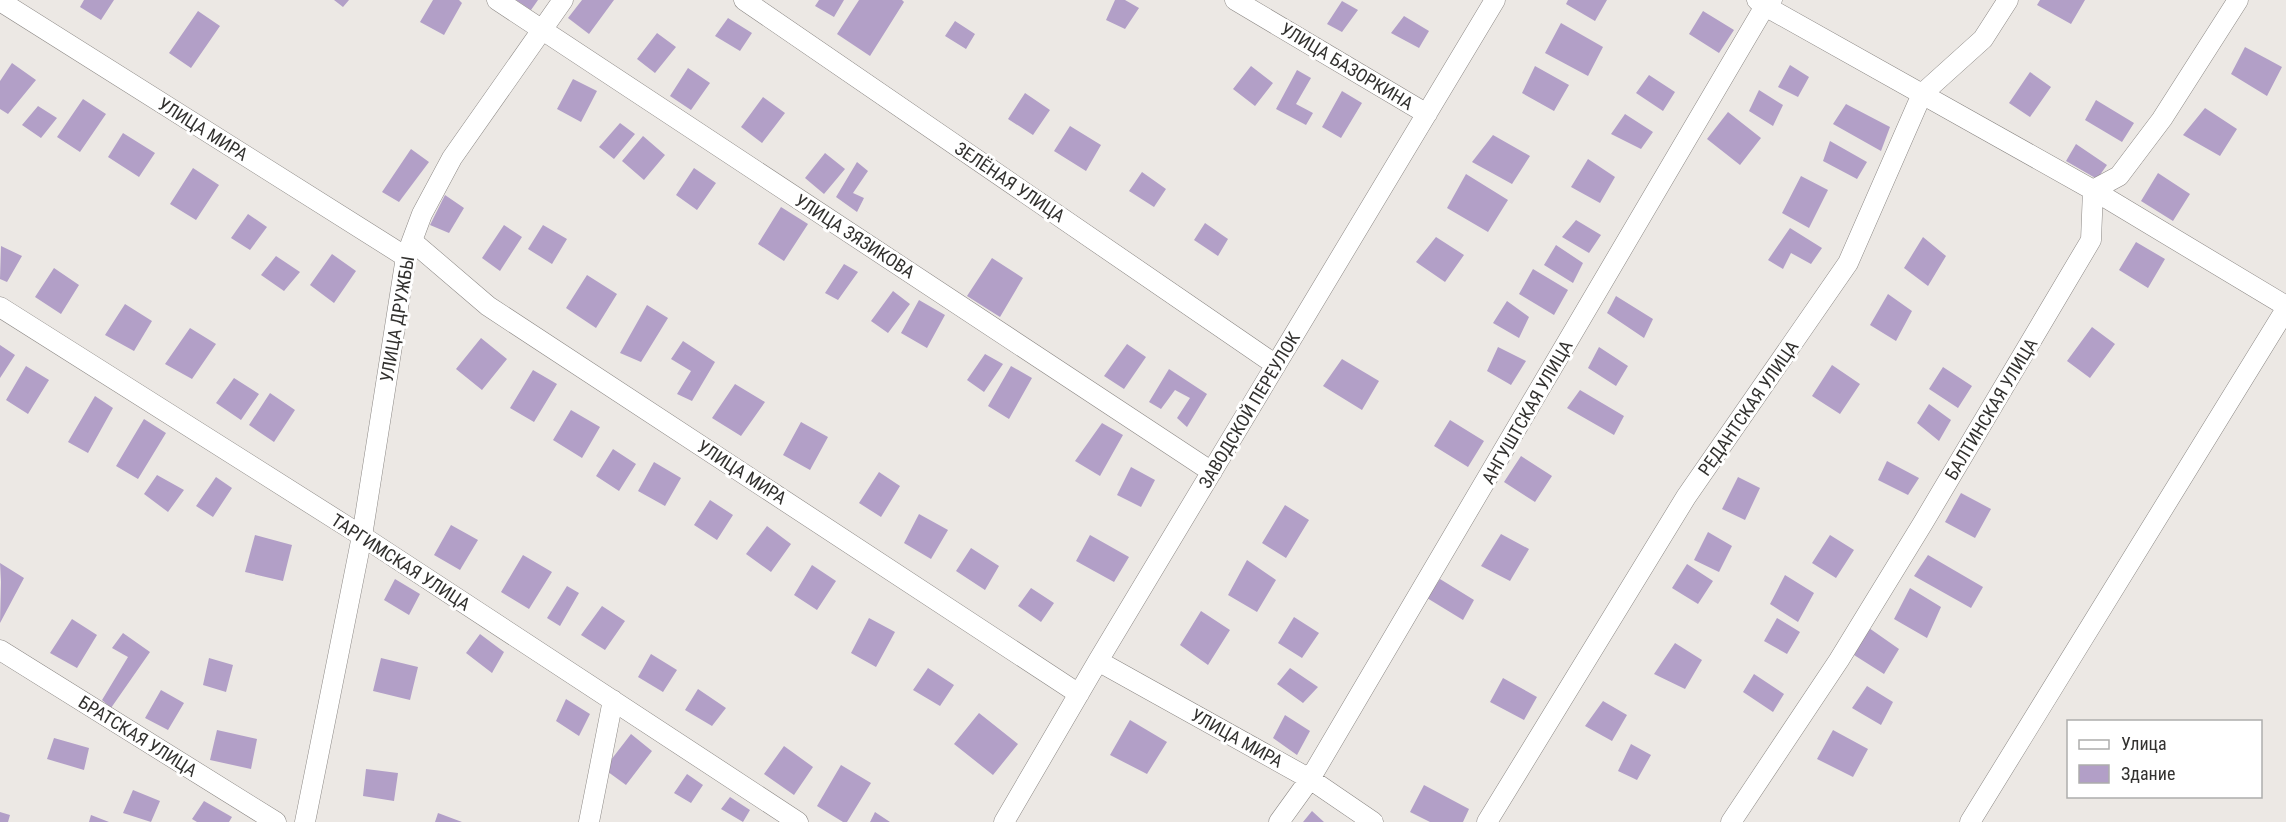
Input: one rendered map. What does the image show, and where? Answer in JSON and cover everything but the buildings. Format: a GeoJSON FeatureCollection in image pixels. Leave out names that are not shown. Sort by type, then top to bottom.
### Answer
{"type":"FeatureCollection","features":[{"type":"Feature","properties":{"kind":"street","name":"УЛИЦА ЗЯЗИКОВА"},"geometry":{"type":"LineString","coordinates":[[497,0],[1212,472]]}},
{"type":"Feature","properties":{"kind":"street","name":"УЛИЦА ДРУЖБЫ"},"geometry":{"type":"LineString","coordinates":[[305,822],[362,536],[409,249],[422,214],[452,158],[562,0]]}},
{"type":"Feature","properties":{"kind":"street","name":"ЗЕЛЁНАЯ УЛИЦА"},"geometry":{"type":"LineString","coordinates":[[744,0],[1276,365]]}},
{"type":"Feature","properties":{"kind":"street","name":"УЛИЦА БАЗОРКИНА"},"geometry":{"type":"LineString","coordinates":[[1235,0],[1427,114]]}},
{"type":"Feature","properties":{"kind":"street","name":"ЗАВОДСКОЙ ПЕРЕУЛОК"},"geometry":{"type":"LineString","coordinates":[[1004,822],[1098,661],[1495,0]]}},
{"type":"Feature","properties":{"kind":"street","name":"РЕДАНТСКАЯ УЛИЦА"},"geometry":{"type":"LineString","coordinates":[[1487,822],[1686,497],[1848,263],[1922,94],[1983,39],[2008,0]]}},
{"type":"Feature","properties":{"kind":"street"},"geometry":{"type":"LineString","coordinates":[[2093,190],[2119,176],[2162,119],[2238,0]]}},
{"type":"Feature","properties":{"kind":"street","name":"УЛИЦА МИРА"},"geometry":{"type":"LineString","coordinates":[[0,1],[409,249],[488,306],[1079,694]]}},
{"type":"Feature","properties":{"kind":"street"},"geometry":{"type":"LineString","coordinates":[[1765,2],[2093,190],[2286,307],[1970,822]]}},
{"type":"Feature","properties":{"kind":"street","name":"АНГУШТСКАЯ УЛИЦА"},"geometry":{"type":"LineString","coordinates":[[1279,822],[1310,779],[1765,2]]}},
{"type":"Feature","properties":{"kind":"street","name":"БАЛТИНСКАЯ УЛИЦА"},"geometry":{"type":"LineString","coordinates":[[1731,822],[1839,660],[2091,240],[2093,190]]}},
{"type":"Feature","properties":{"kind":"street","name":"ТАРГИМСКАЯ УЛИЦА"},"geometry":{"type":"LineString","coordinates":[[0,307],[362,536],[798,822]]}},
{"type":"Feature","properties":{"kind":"street","name":"БРАТСКАЯ УЛИЦА"},"geometry":{"type":"LineString","coordinates":[[0,650],[276,822]]}},
{"type":"Feature","properties":{"kind":"street","name":"УЛИЦА МИРА"},"geometry":{"type":"LineString","coordinates":[[1098,661],[1310,779],[1373,822]]}},
{"type":"Feature","properties":{"kind":"street"},"geometry":{"type":"LineString","coordinates":[[589,822],[612,700]]}}]}
